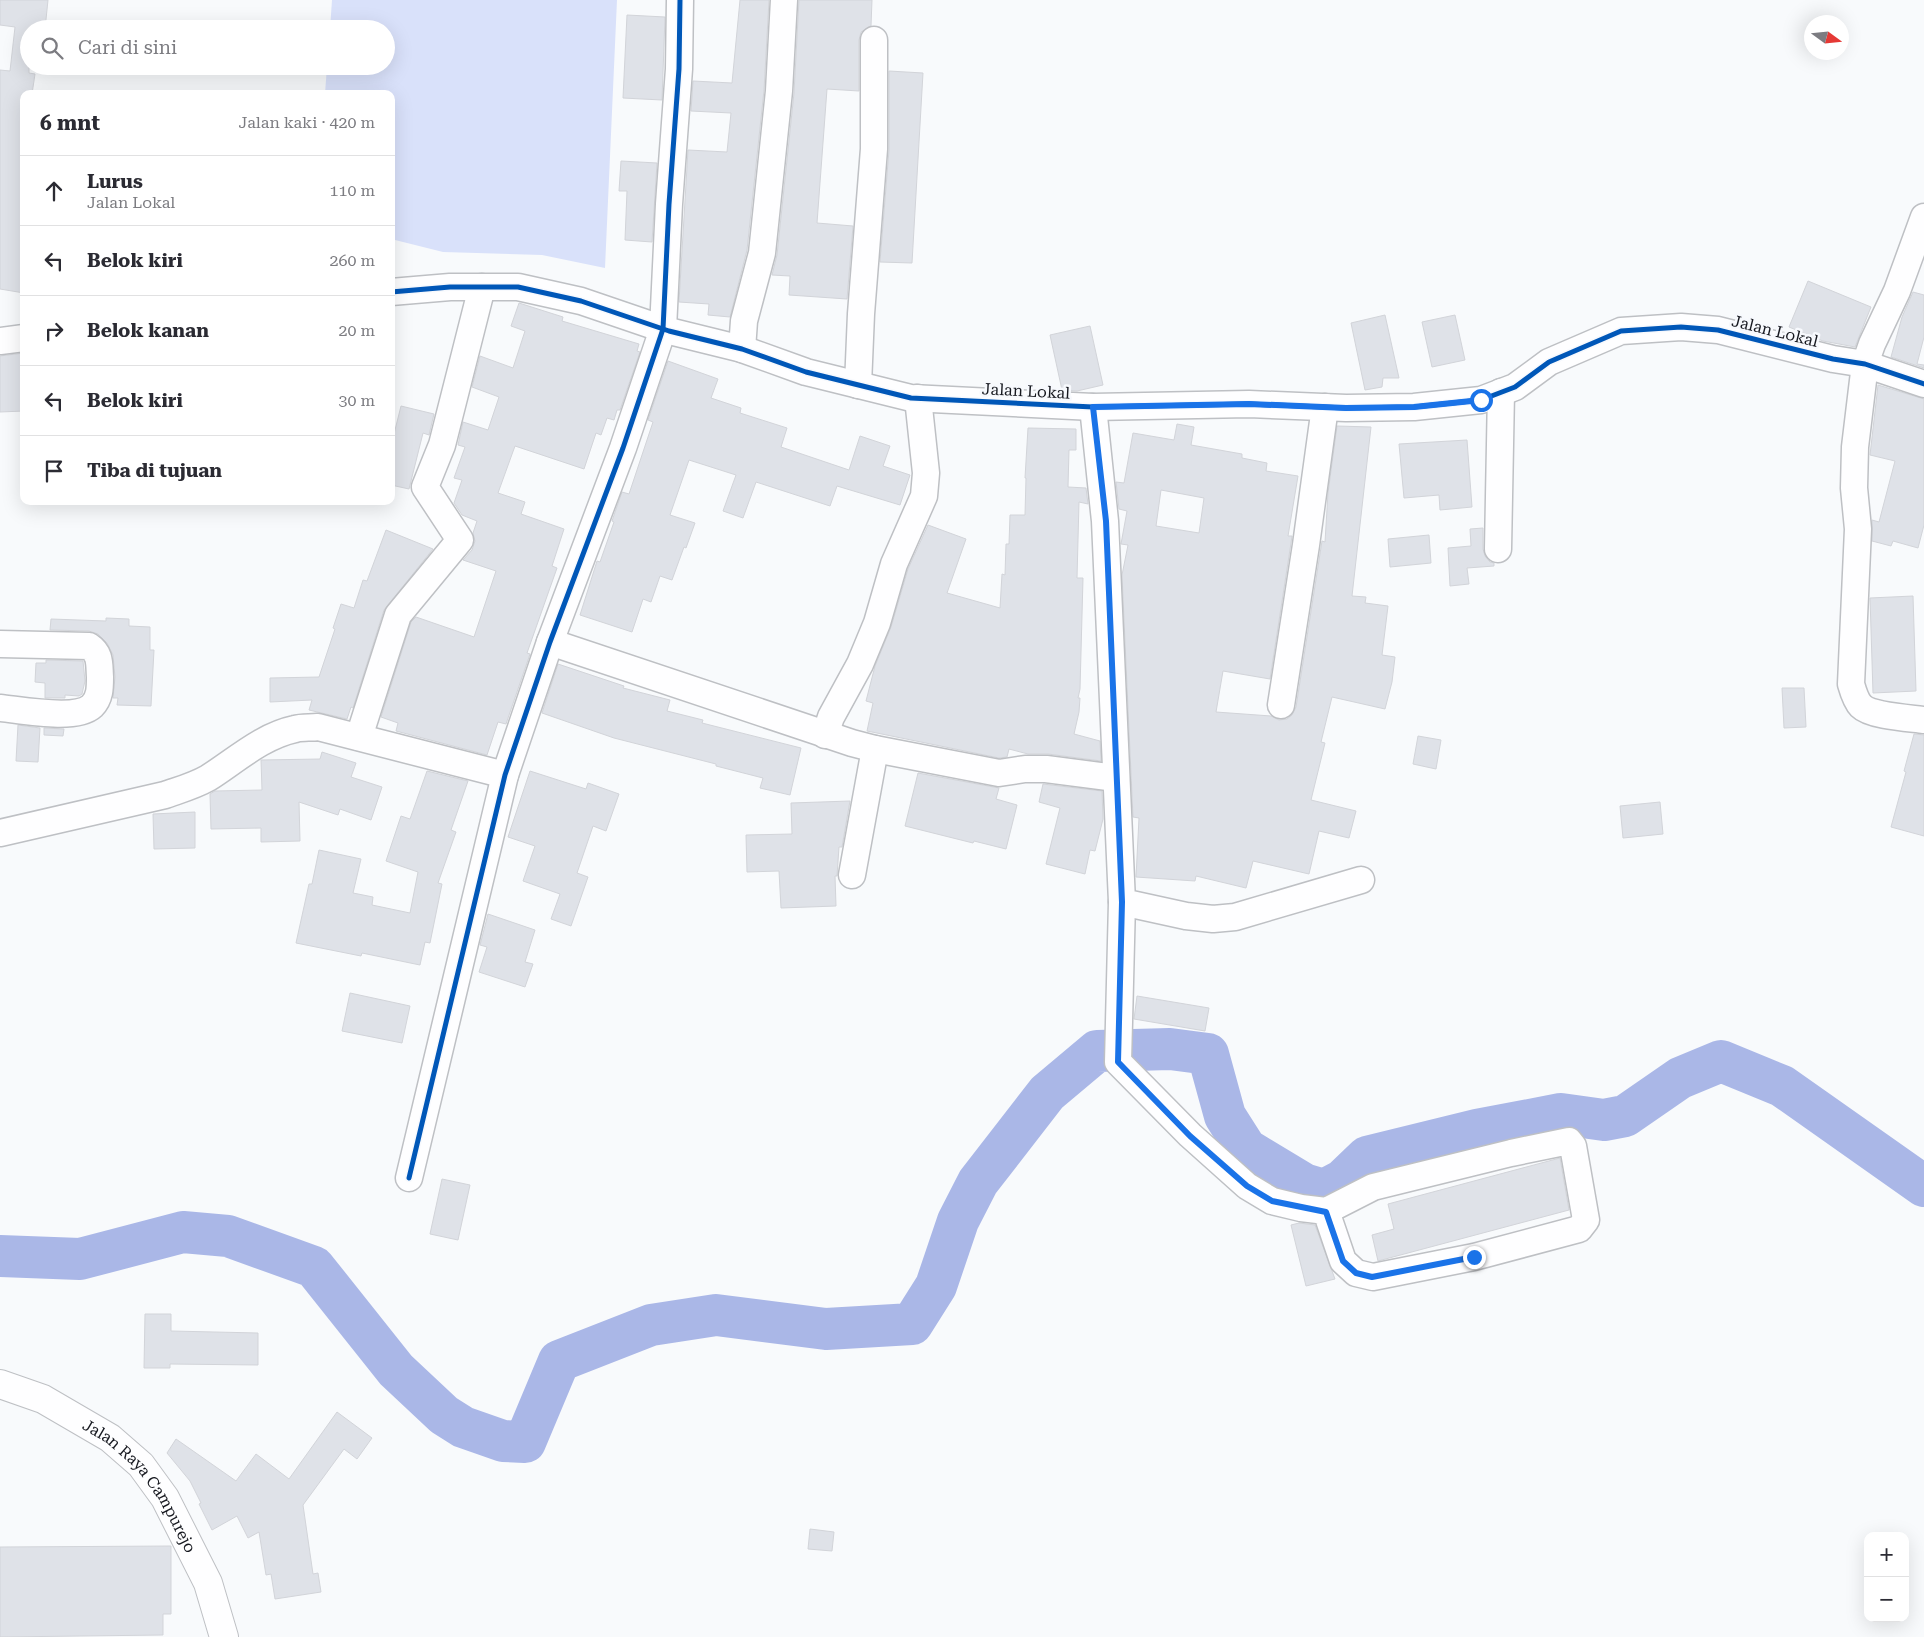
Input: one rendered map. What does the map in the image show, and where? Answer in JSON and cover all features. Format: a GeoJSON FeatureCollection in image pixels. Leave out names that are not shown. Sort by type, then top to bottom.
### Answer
{"type":"FeatureCollection","features":[{"type":"Feature","properties":{"kind":"main road","name":"Jalan Raya Campurejo"},"geometry":{"type":"LineString","coordinates":[[0,1384],[43,1399],[68,1413],[110,1438],[141,1465],[164,1498],[208,1583],[224,1637]]}},
{"type":"Feature","properties":{"kind":"street"},"geometry":{"type":"LineString","coordinates":[[409,1178],[505,775],[550,642],[623,448],[663,329],[669,204],[679,69],[680,0]]}},
{"type":"Feature","properties":{"kind":"street"},"geometry":{"type":"LineString","coordinates":[[742,349],[744,321],[762,252],[780,91],[784,0]]}},
{"type":"Feature","properties":{"kind":"street"},"geometry":{"type":"LineString","coordinates":[[858,385],[861,314],[874,150],[874,40]]}},
{"type":"Feature","properties":{"kind":"street"},"geometry":{"type":"LineString","coordinates":[[1924,217],[1897,290],[1865,364],[1856,447],[1854,488],[1858,530],[1851,684],[1854,695],[1862,706],[1872,712],[1924,720]]}},
{"type":"Feature","properties":{"kind":"street","name":"Jalan Lokal"},"geometry":{"type":"LineString","coordinates":[[395,292],[450,288],[518,287],[581,301],[663,329],[742,349],[806,372],[911,398],[1093,407],[1249,404],[1324,407],[1414,407],[1481,400],[1515,387],[1549,362],[1621,331],[1681,327],[1718,330],[1833,359],[1865,364],[1924,384]]}},
{"type":"Feature","properties":{"kind":"street"},"geometry":{"type":"LineString","coordinates":[[359,738],[398,615],[460,540],[425,487],[442,445],[482,288]]}},
{"type":"Feature","properties":{"kind":"street"},"geometry":{"type":"LineString","coordinates":[[0,341],[20,338]]}},
{"type":"Feature","properties":{"kind":"street"},"geometry":{"type":"LineString","coordinates":[[1498,549],[1501,392]]}},
{"type":"Feature","properties":{"kind":"street"},"geometry":{"type":"LineString","coordinates":[[826,735],[831,717],[864,656],[877,623],[894,564],[924,496],[926,473],[918,398]]}},
{"type":"Feature","properties":{"kind":"street"},"geometry":{"type":"LineString","coordinates":[[1093,407],[1106,521],[1122,902],[1118,1062],[1190,1136],[1247,1186],[1272,1201],[1326,1212],[1373,1188],[1511,1153],[1569,1141],[1573,1146],[1586,1220],[1579,1229],[1493,1252],[1372,1277],[1356,1273],[1343,1261],[1326,1212]]}},
{"type":"Feature","properties":{"kind":"street"},"geometry":{"type":"LineString","coordinates":[[1281,705],[1306,545],[1324,407]]}},
{"type":"Feature","properties":{"kind":"street"},"geometry":{"type":"LineString","coordinates":[[550,642],[826,735],[874,748],[999,774],[1026,769],[1046,769],[1116,778]]}},
{"type":"Feature","properties":{"kind":"street"},"geometry":{"type":"LineString","coordinates":[[0,644],[89,646],[95,650],[99,657],[100,689],[98,698],[84,712],[58,714],[0,708]]}},
{"type":"Feature","properties":{"kind":"street"},"geometry":{"type":"LineString","coordinates":[[0,833],[164,795],[189,787],[206,779],[249,750],[278,734],[295,729],[318,727],[505,775]]}},
{"type":"Feature","properties":{"kind":"street"},"geometry":{"type":"LineString","coordinates":[[852,875],[874,748]]}},
{"type":"Feature","properties":{"kind":"street"},"geometry":{"type":"LineString","coordinates":[[1122,902],[1186,916],[1213,919],[1254,912],[1361,880]]}},
{"type":"Feature","properties":{"kind":"shaded area"},"geometry":{"type":"Polygon","coordinates":[[[332,0],[617,0],[605,268],[542,255],[443,252],[395,240],[395,90],[325,90],[326,75],[395,75],[395,20],[331,20],[332,0]]]}},
{"type":"Feature","properties":{"kind":"building"},"geometry":{"type":"Polygon","coordinates":[[[0,0],[48,0],[46,20],[20,20],[20,75],[35,75],[33,90],[20,90],[20,292],[0,289],[0,70],[10,71],[15,27],[0,25],[0,0]]]}},
{"type":"Feature","properties":{"kind":"building"},"geometry":{"type":"Polygon","coordinates":[[[740,0],[769,0],[764,90],[747,250],[730,317],[708,315],[709,304],[679,302],[688,150],[727,152],[731,113],[691,111],[693,81],[732,83],[740,0]]]}},
{"type":"Feature","properties":{"kind":"building"},"geometry":{"type":"Polygon","coordinates":[[[799,0],[872,0],[871,26],[861,32],[859,40],[859,91],[827,89],[817,223],[853,226],[847,299],[789,295],[790,276],[772,275],[777,255],[794,93],[799,0]]]}},
{"type":"Feature","properties":{"kind":"building"},"geometry":{"type":"Polygon","coordinates":[[[627,15],[665,17],[662,100],[623,98],[627,15]]]}},
{"type":"Feature","properties":{"kind":"building"},"geometry":{"type":"Polygon","coordinates":[[[889,71],[923,73],[912,263],[880,262],[889,150],[889,71]]]}},
{"type":"Feature","properties":{"kind":"building"},"geometry":{"type":"Polygon","coordinates":[[[621,161],[657,163],[652,242],[625,240],[627,191],[619,191],[621,161]]]}},
{"type":"Feature","properties":{"kind":"building"},"geometry":{"type":"Polygon","coordinates":[[[1808,281],[1871,307],[1855,347],[1823,341],[1789,327],[1808,281]]]}},
{"type":"Feature","properties":{"kind":"building"},"geometry":{"type":"Polygon","coordinates":[[[1913,292],[1924,295],[1924,337],[1917,364],[1924,365],[1924,368],[1891,357],[1902,317],[1913,292]]]}},
{"type":"Feature","properties":{"kind":"building"},"geometry":{"type":"Polygon","coordinates":[[[519,303],[563,317],[562,321],[639,344],[637,351],[640,352],[620,410],[617,410],[614,420],[607,418],[601,435],[596,433],[584,469],[515,446],[498,493],[525,502],[521,514],[564,529],[552,566],[557,568],[527,653],[530,654],[506,724],[498,722],[487,755],[396,731],[398,723],[381,717],[411,622],[416,617],[474,637],[496,571],[463,560],[472,550],[475,541],[473,533],[477,521],[462,515],[454,503],[462,480],[454,478],[465,447],[458,445],[463,422],[488,430],[499,397],[472,387],[480,356],[513,368],[525,331],[511,326],[519,303]]]}},
{"type":"Feature","properties":{"kind":"building"},"geometry":{"type":"Polygon","coordinates":[[[1385,315],[1399,378],[1383,378],[1382,387],[1365,390],[1351,323],[1385,315]]]}},
{"type":"Feature","properties":{"kind":"building"},"geometry":{"type":"Polygon","coordinates":[[[1455,315],[1465,360],[1432,367],[1422,322],[1455,315]]]}},
{"type":"Feature","properties":{"kind":"building"},"geometry":{"type":"Polygon","coordinates":[[[1090,326],[1103,385],[1077,391],[1062,390],[1050,335],[1090,326]]]}},
{"type":"Feature","properties":{"kind":"building"},"geometry":{"type":"Polygon","coordinates":[[[20,354],[20,411],[0,412],[0,356],[20,354]]]}},
{"type":"Feature","properties":{"kind":"building"},"geometry":{"type":"Polygon","coordinates":[[[668,361],[718,379],[711,398],[741,408],[740,413],[787,428],[781,447],[849,470],[860,436],[890,446],[883,466],[910,475],[900,505],[837,486],[830,506],[756,482],[743,518],[723,511],[736,475],[689,460],[670,515],[695,523],[672,580],[660,576],[651,602],[643,599],[632,632],[580,615],[597,561],[600,562],[614,522],[612,521],[622,492],[629,494],[653,422],[648,420],[668,361]]]}},
{"type":"Feature","properties":{"kind":"building"},"geometry":{"type":"Polygon","coordinates":[[[1878,385],[1924,399],[1924,525],[1918,548],[1893,541],[1891,546],[1872,541],[1872,520],[1879,522],[1895,461],[1870,455],[1878,385]]]}},
{"type":"Feature","properties":{"kind":"building"},"geometry":{"type":"Polygon","coordinates":[[[401,406],[434,414],[429,435],[423,433],[409,489],[395,486],[395,430],[401,406]]]}},
{"type":"Feature","properties":{"kind":"building"},"geometry":{"type":"Polygon","coordinates":[[[1177,424],[1194,427],[1191,445],[1242,454],[1242,458],[1267,463],[1266,471],[1298,476],[1288,536],[1292,536],[1270,679],[1223,671],[1216,712],[1271,716],[1279,720],[1287,719],[1292,715],[1296,707],[1322,541],[1325,542],[1328,493],[1337,426],[1371,427],[1352,596],[1366,597],[1365,603],[1388,606],[1382,655],[1395,657],[1392,682],[1385,709],[1332,697],[1321,742],[1325,743],[1311,800],[1356,811],[1349,838],[1319,831],[1309,874],[1253,861],[1246,888],[1196,876],[1195,881],[1136,877],[1139,818],[1133,817],[1122,575],[1128,545],[1121,544],[1127,511],[1119,509],[1116,482],[1124,483],[1133,433],[1174,440],[1177,424]],[[1161,490],[1156,526],[1199,533],[1204,498],[1161,490]]]}},
{"type":"Feature","properties":{"kind":"building"},"geometry":{"type":"Polygon","coordinates":[[[1028,428],[1076,429],[1076,450],[1069,450],[1068,487],[1086,488],[1088,504],[1079,502],[1077,578],[1083,578],[1080,689],[1078,698],[1080,698],[1074,734],[1100,741],[1101,761],[1048,754],[1028,754],[1009,749],[1007,757],[999,758],[867,731],[873,703],[866,701],[875,666],[891,627],[908,569],[928,525],[966,539],[947,593],[1000,608],[1002,574],[1005,575],[1006,544],[1009,544],[1010,515],[1025,515],[1028,428]]]}},
{"type":"Feature","properties":{"kind":"building"},"geometry":{"type":"Polygon","coordinates":[[[1467,440],[1472,507],[1440,510],[1439,495],[1404,498],[1399,444],[1467,440]]]}},
{"type":"Feature","properties":{"kind":"building"},"geometry":{"type":"Polygon","coordinates":[[[1483,528],[1485,556],[1490,562],[1494,563],[1494,566],[1467,568],[1469,584],[1450,586],[1448,548],[1471,546],[1470,529],[1483,528]]]}},
{"type":"Feature","properties":{"kind":"building"},"geometry":{"type":"Polygon","coordinates":[[[386,530],[433,549],[384,610],[353,708],[351,707],[347,719],[309,710],[312,700],[270,702],[270,678],[319,677],[341,604],[354,608],[363,580],[367,581],[386,530]]]}},
{"type":"Feature","properties":{"kind":"building"},"geometry":{"type":"Polygon","coordinates":[[[1429,535],[1431,563],[1390,567],[1388,539],[1429,535]]]}},
{"type":"Feature","properties":{"kind":"building"},"geometry":{"type":"Polygon","coordinates":[[[1913,596],[1916,691],[1873,693],[1870,598],[1913,596]]]}},
{"type":"Feature","properties":{"kind":"building"},"geometry":{"type":"Polygon","coordinates":[[[106,618],[129,619],[129,626],[150,627],[150,650],[154,650],[151,706],[117,705],[118,698],[113,698],[115,677],[113,655],[107,643],[98,634],[89,631],[50,630],[51,619],[106,621],[106,618]]]}},
{"type":"Feature","properties":{"kind":"building"},"geometry":{"type":"Polygon","coordinates":[[[46,660],[83,661],[85,681],[82,694],[79,696],[65,695],[65,698],[45,698],[45,683],[35,682],[36,663],[46,663],[46,660]]]}},
{"type":"Feature","properties":{"kind":"building"},"geometry":{"type":"Polygon","coordinates":[[[558,664],[624,686],[623,688],[670,700],[667,711],[703,720],[702,723],[801,748],[790,795],[760,788],[763,778],[614,738],[542,713],[558,664]]]}},
{"type":"Feature","properties":{"kind":"building"},"geometry":{"type":"Polygon","coordinates":[[[1782,688],[1804,688],[1806,727],[1784,728],[1782,688]]]}},
{"type":"Feature","properties":{"kind":"building"},"geometry":{"type":"Polygon","coordinates":[[[18,725],[40,728],[38,762],[16,761],[18,725]]]}},
{"type":"Feature","properties":{"kind":"building"},"geometry":{"type":"Polygon","coordinates":[[[44,728],[64,729],[63,736],[44,735],[44,728]]]}},
{"type":"Feature","properties":{"kind":"building"},"geometry":{"type":"Polygon","coordinates":[[[1914,734],[1924,735],[1924,836],[1891,827],[1914,734]]]}},
{"type":"Feature","properties":{"kind":"building"},"geometry":{"type":"Polygon","coordinates":[[[1418,736],[1441,740],[1436,769],[1413,764],[1418,736]]]}},
{"type":"Feature","properties":{"kind":"building"},"geometry":{"type":"Polygon","coordinates":[[[322,752],[356,763],[351,777],[382,787],[371,820],[340,809],[338,815],[299,802],[300,841],[261,842],[261,828],[211,829],[210,794],[215,791],[262,790],[261,760],[320,759],[322,752]]]}},
{"type":"Feature","properties":{"kind":"building"},"geometry":{"type":"Polygon","coordinates":[[[427,771],[468,781],[451,830],[456,832],[438,883],[442,884],[430,943],[425,942],[420,965],[362,953],[361,956],[296,943],[309,884],[312,884],[319,850],[361,859],[353,893],[373,897],[372,905],[410,913],[418,872],[386,861],[401,816],[410,819],[427,771]]]}},
{"type":"Feature","properties":{"kind":"building"},"geometry":{"type":"Polygon","coordinates":[[[530,771],[586,789],[588,783],[619,794],[606,831],[593,826],[577,873],[588,877],[571,926],[551,919],[560,894],[523,881],[535,846],[508,837],[530,771]]]}},
{"type":"Feature","properties":{"kind":"building"},"geometry":{"type":"Polygon","coordinates":[[[918,773],[999,788],[996,799],[1017,805],[1006,849],[905,826],[918,773]]]}},
{"type":"Feature","properties":{"kind":"building"},"geometry":{"type":"Polygon","coordinates":[[[1043,784],[1102,791],[1103,819],[1095,851],[1090,850],[1085,874],[1046,864],[1060,808],[1039,802],[1043,784]]]}},
{"type":"Feature","properties":{"kind":"building"},"geometry":{"type":"Polygon","coordinates":[[[850,801],[842,847],[839,847],[837,876],[835,876],[836,906],[781,908],[779,871],[747,872],[746,835],[792,834],[791,803],[850,801]]]}},
{"type":"Feature","properties":{"kind":"building"},"geometry":{"type":"Polygon","coordinates":[[[1660,802],[1663,834],[1623,838],[1620,806],[1660,802]]]}},
{"type":"Feature","properties":{"kind":"building"},"geometry":{"type":"Polygon","coordinates":[[[195,812],[195,848],[154,849],[153,814],[195,812]]]}},
{"type":"Feature","properties":{"kind":"building"},"geometry":{"type":"Polygon","coordinates":[[[488,914],[535,930],[525,962],[533,964],[525,987],[479,972],[487,947],[480,945],[488,914]]]}},
{"type":"Feature","properties":{"kind":"building"},"geometry":{"type":"Polygon","coordinates":[[[350,993],[410,1006],[402,1043],[342,1031],[350,993]]]}},
{"type":"Feature","properties":{"kind":"building"},"geometry":{"type":"Polygon","coordinates":[[[1137,996],[1209,1008],[1205,1031],[1134,1019],[1137,996]]]}},
{"type":"Feature","properties":{"kind":"building"},"geometry":{"type":"Polygon","coordinates":[[[1560,1158],[1569,1210],[1378,1261],[1372,1235],[1394,1229],[1388,1204],[1560,1158]]]}},
{"type":"Feature","properties":{"kind":"building"},"geometry":{"type":"Polygon","coordinates":[[[442,1179],[470,1185],[458,1240],[430,1234],[442,1179]]]}},
{"type":"Feature","properties":{"kind":"building"},"geometry":{"type":"Polygon","coordinates":[[[1299,1223],[1315,1225],[1335,1279],[1306,1286],[1291,1225],[1299,1223]]]}},
{"type":"Feature","properties":{"kind":"building"},"geometry":{"type":"Polygon","coordinates":[[[145,1314],[171,1314],[171,1331],[258,1333],[258,1365],[170,1364],[170,1368],[144,1368],[145,1314]]]}},
{"type":"Feature","properties":{"kind":"building"},"geometry":{"type":"Polygon","coordinates":[[[337,1412],[372,1438],[357,1459],[344,1449],[303,1505],[313,1574],[318,1573],[321,1592],[275,1599],[271,1574],[266,1575],[259,1532],[248,1538],[237,1516],[212,1530],[190,1481],[167,1453],[176,1439],[236,1481],[256,1454],[289,1479],[337,1412]]]}},
{"type":"Feature","properties":{"kind":"building"},"geometry":{"type":"Polygon","coordinates":[[[810,1529],[834,1532],[832,1551],[808,1549],[810,1529]]]}},
{"type":"Feature","properties":{"kind":"building"},"geometry":{"type":"Polygon","coordinates":[[[171,1546],[171,1614],[163,1614],[163,1635],[0,1637],[0,1547],[171,1546]]]}},
{"type":"Feature","properties":{"kind":"waterway"},"geometry":{"type":"LineString","coordinates":[[0,1256],[80,1259],[183,1232],[228,1236],[314,1267],[396,1370],[444,1415],[463,1427],[503,1441],[525,1442],[559,1361],[651,1325],[716,1315],[826,1329],[912,1324],[936,1286],[958,1221],[978,1182],[1047,1093],[1097,1051],[1170,1049],[1208,1054],[1225,1116],[1246,1149],[1304,1184],[1324,1190],[1343,1180],[1367,1157],[1477,1130],[1561,1114],[1604,1120],[1625,1116],[1680,1078],[1721,1061],[1782,1086],[1924,1186]]}},
{"type":"Feature","properties":{"kind":"cycle path"},"geometry":{"type":"LineString","coordinates":[[409,1178],[505,775],[550,642],[623,448],[663,329],[669,204],[679,69],[680,0]]}},
{"type":"Feature","properties":{"kind":"cycle path"},"geometry":{"type":"LineString","coordinates":[[395,292],[450,287],[518,287],[581,301],[669,331],[742,349],[806,372],[911,398],[1093,407],[1249,404],[1346,408],[1414,407],[1481,400],[1515,387],[1549,362],[1621,331],[1681,327],[1718,330],[1833,359],[1865,364],[1924,384]]}},
{"type":"Feature","properties":{"kind":"route"},"geometry":{"type":"LineString","coordinates":[[1474,1257],[1372,1277],[1356,1273],[1343,1261],[1326,1212],[1272,1201],[1247,1186],[1190,1136],[1118,1062],[1122,902],[1106,521],[1093,407],[1249,404],[1346,408],[1414,407],[1481,400]]}}]}
